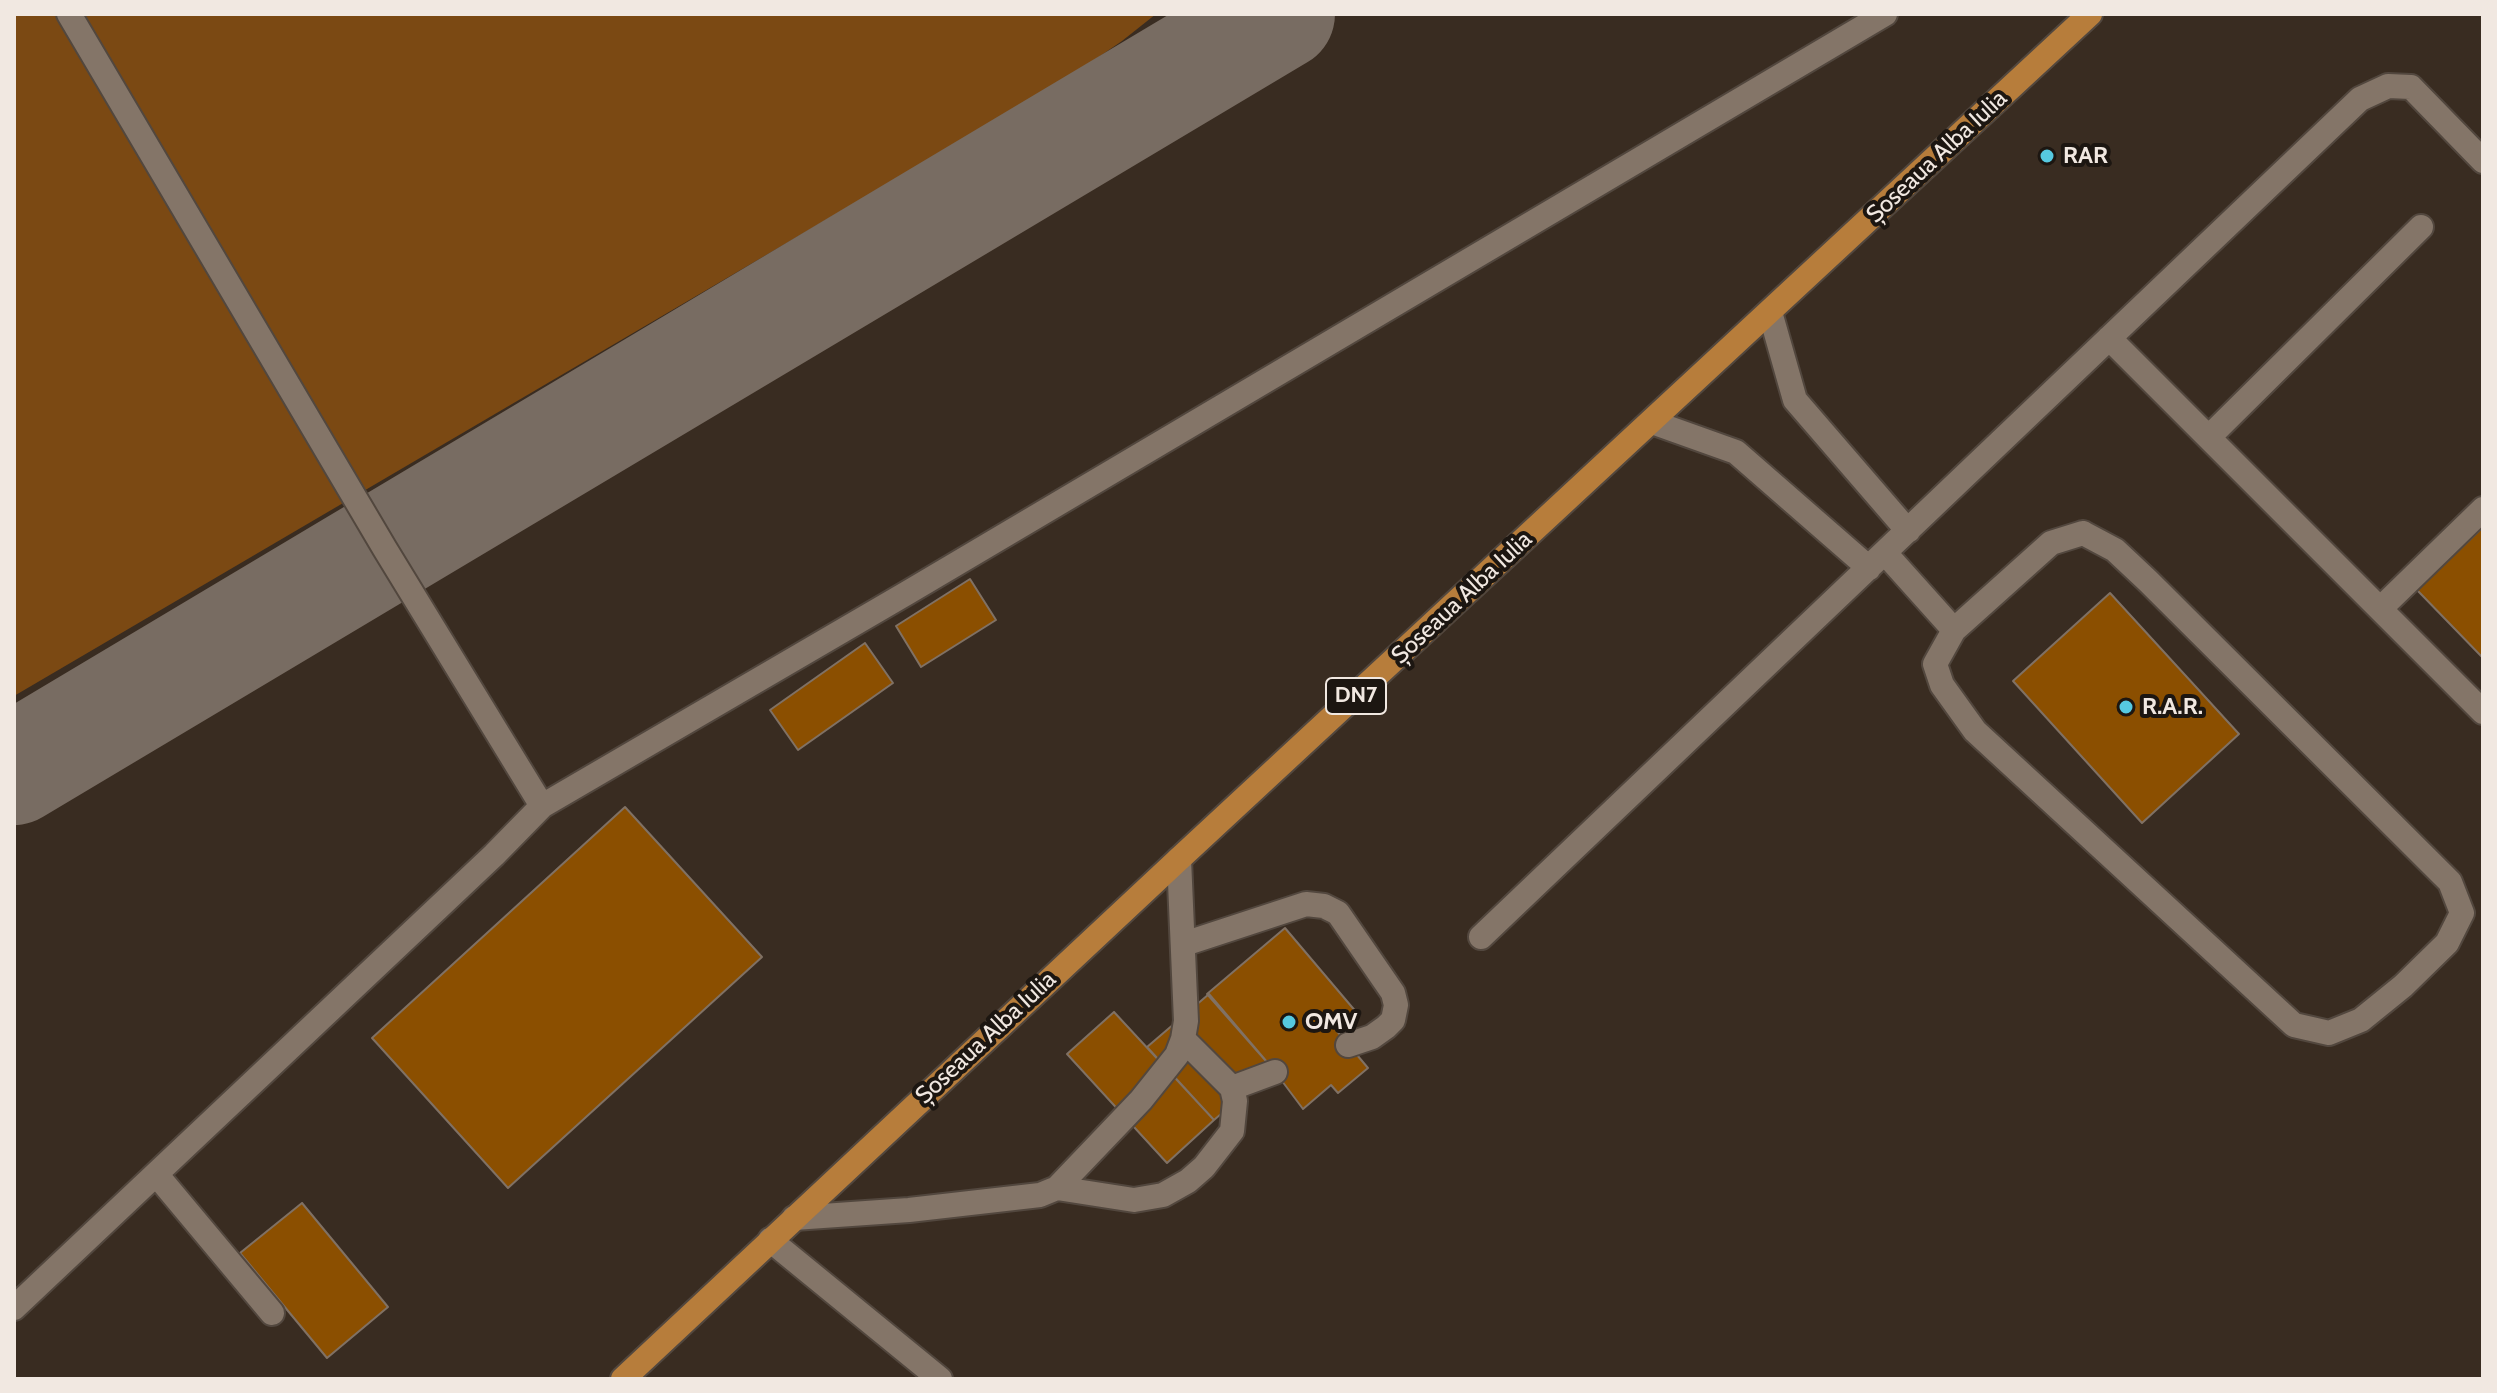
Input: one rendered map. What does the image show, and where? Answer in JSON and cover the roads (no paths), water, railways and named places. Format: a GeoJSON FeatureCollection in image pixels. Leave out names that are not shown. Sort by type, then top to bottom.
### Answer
{"type":"FeatureCollection","features":[{"type":"Feature","properties":{"kind":"main road","name":"Șoseaua Alba Iulia"},"geometry":{"type":"LineString","coordinates":[[623,1379],[2090,14]]}},
{"type":"Feature","properties":{"kind":"street"},"geometry":{"type":"LineString","coordinates":[[69,14],[385,549],[542,806]]}},
{"type":"Feature","properties":{"kind":"street"},"geometry":{"type":"LineString","coordinates":[[14,1308],[494,855],[542,806],[1885,14]]}},
{"type":"Feature","properties":{"kind":"street"},"geometry":{"type":"LineString","coordinates":[[1481,937],[2360,99],[2388,86],[2411,87],[2483,161]]}},
{"type":"Feature","properties":{"kind":"street"},"geometry":{"type":"LineString","coordinates":[[2209,437],[2421,227]]}},
{"type":"Feature","properties":{"kind":"street"},"geometry":{"type":"LineString","coordinates":[[1770,312],[1795,400],[1908,531]]}},
{"type":"Feature","properties":{"kind":"street"},"geometry":{"type":"LineString","coordinates":[[2109,338],[2483,712]]}},
{"type":"Feature","properties":{"kind":"street"},"geometry":{"type":"LineString","coordinates":[[1652,422],[1736,452],[1877,561],[1954,630]]}},
{"type":"Feature","properties":{"kind":"street"},"geometry":{"type":"LineString","coordinates":[[2380,609],[2483,509]]}},
{"type":"Feature","properties":{"kind":"street"},"geometry":{"type":"LineString","coordinates":[[2083,533],[2115,550],[2450,882],[2462,913],[2447,943],[2403,986],[2361,1020],[2329,1033],[2294,1025],[1975,731],[1942,685],[1935,664],[1954,630],[2051,543],[2083,533]]}},
{"type":"Feature","properties":{"kind":"street"},"geometry":{"type":"LineString","coordinates":[[794,1218],[923,1209],[1040,1195],[1057,1188],[1141,1100],[1177,1055],[1183,1039],[1186,1021],[1179,859]]}},
{"type":"Feature","properties":{"kind":"street"},"geometry":{"type":"LineString","coordinates":[[1184,944],[1306,904],[1324,906],[1338,913],[1393,993],[1396,1005],[1393,1020],[1386,1027],[1372,1037],[1348,1045]]}},
{"type":"Feature","properties":{"kind":"street"},"geometry":{"type":"LineString","coordinates":[[1057,1188],[1134,1200],[1163,1195],[1188,1181],[1204,1167],[1232,1131],[1235,1101],[1232,1088],[1183,1039]]}},
{"type":"Feature","properties":{"kind":"street"},"geometry":{"type":"LineString","coordinates":[[1232,1088],[1275,1072]]}},
{"type":"Feature","properties":{"kind":"street"},"geometry":{"type":"LineString","coordinates":[[156,1174],[272,1313]]}},
{"type":"Feature","properties":{"kind":"street"},"geometry":{"type":"LineString","coordinates":[[770,1240],[940,1379]]}},
{"type":"Feature","properties":{"kind":"place","name":"RAR"},"geometry":{"type":"Point","coordinates":[2047,156]}},
{"type":"Feature","properties":{"kind":"place","name":"R.A.R."},"geometry":{"type":"Point","coordinates":[2126,707]}},
{"type":"Feature","properties":{"kind":"place","name":"OMV"},"geometry":{"type":"Point","coordinates":[1289,1022]}}]}
